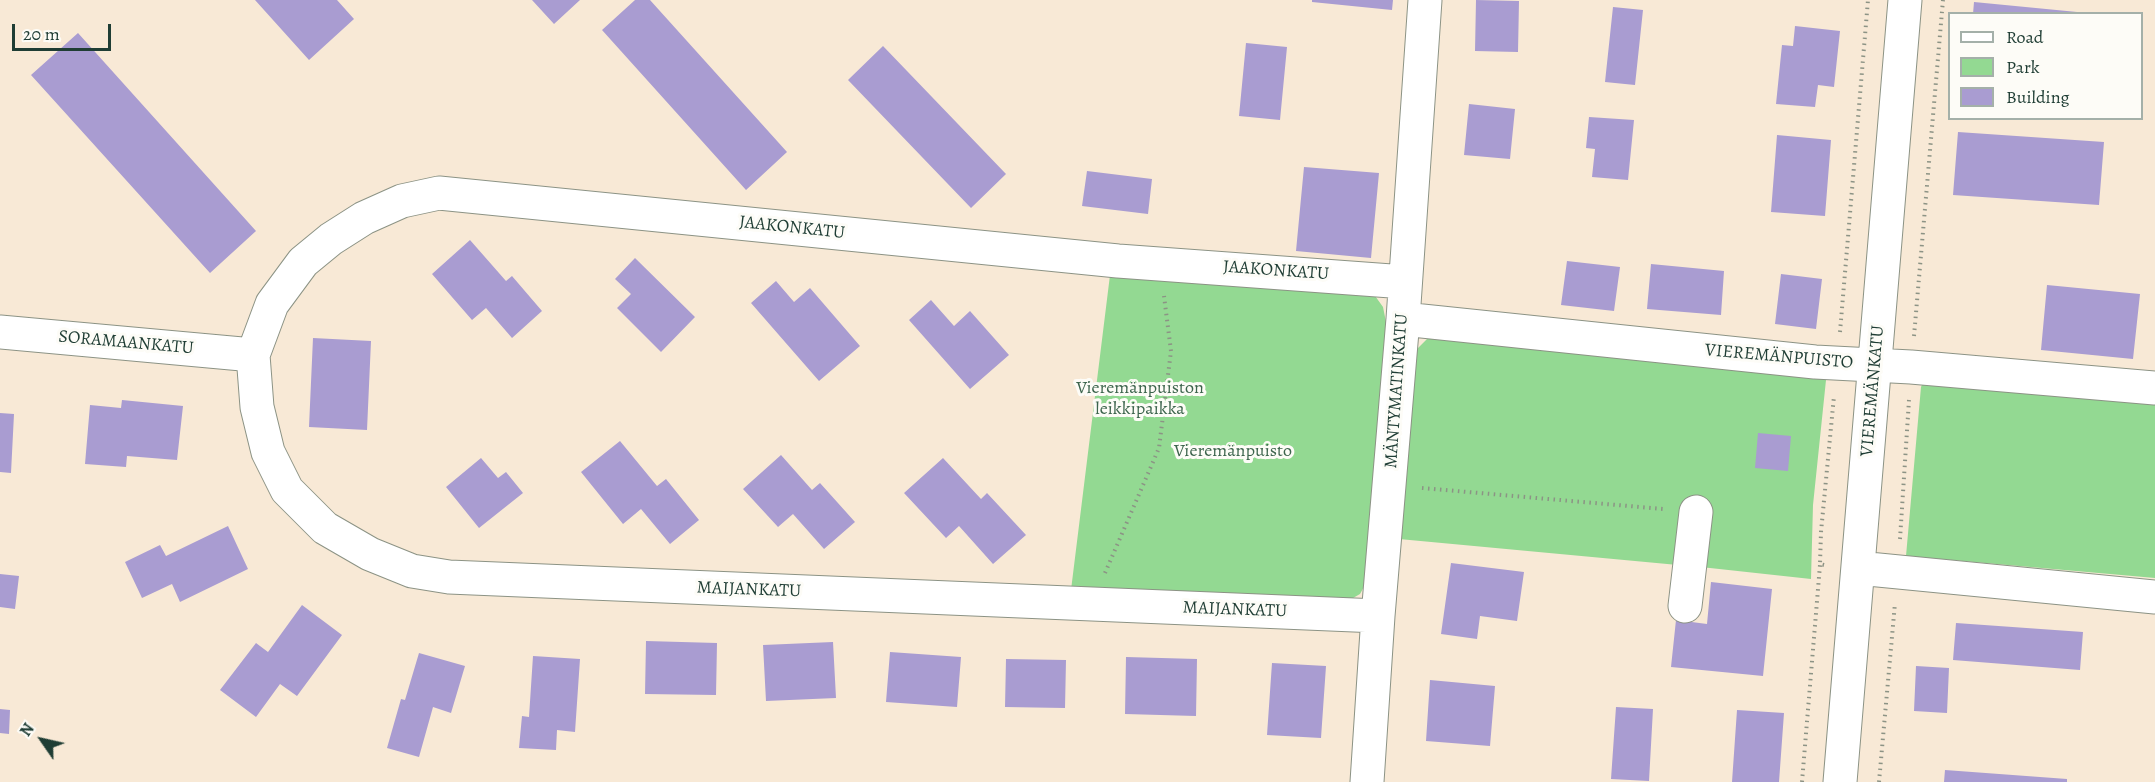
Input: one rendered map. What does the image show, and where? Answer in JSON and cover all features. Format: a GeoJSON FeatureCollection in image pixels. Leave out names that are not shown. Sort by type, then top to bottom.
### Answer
{"type":"FeatureCollection","features":[{"type":"Feature","properties":{"kind":"street","name":"MÄNTYMATINKATU"},"geometry":{"type":"LineString","coordinates":[[1367,782],[1425,0]]}},
{"type":"Feature","properties":{"kind":"street","name":"VIEREMÄNKATU"},"geometry":{"type":"LineString","coordinates":[[1840,782],[1905,0]]}},
{"type":"Feature","properties":{"kind":"street","name":"JAAKONKATU"},"geometry":{"type":"LineString","coordinates":[[253,355],[272,304],[303,262],[331,239],[364,218],[402,201],[439,193],[1160,263],[1405,282]]}},
{"type":"Feature","properties":{"kind":"street","name":"VIEREMÄNPUISTO"},"geometry":{"type":"LineString","coordinates":[[1403,319],[1815,362],[1874,364],[2155,388]]}},
{"type":"Feature","properties":{"kind":"street","name":"SORAMAANKATU"},"geometry":{"type":"LineString","coordinates":[[0,332],[253,355]]}},
{"type":"Feature","properties":{"kind":"street","name":"MAIJANKATU"},"geometry":{"type":"LineString","coordinates":[[253,355],[257,407],[268,452],[287,490],[326,528],[370,554],[412,571],[461,578],[1378,616]]}},
{"type":"Feature","properties":{"kind":"street"},"geometry":{"type":"LineString","coordinates":[[1685,606],[1696,512]]}},
{"type":"Feature","properties":{"kind":"street"},"geometry":{"type":"LineString","coordinates":[[1858,568],[2155,597]]}},
{"type":"Feature","properties":{"kind":"path"},"geometry":{"type":"LineString","coordinates":[[1821,532],[1868,0]]}},
{"type":"Feature","properties":{"kind":"path"},"geometry":{"type":"LineString","coordinates":[[1097,605],[1098,591],[1160,448],[1171,351],[1160,263]]}},
{"type":"Feature","properties":{"kind":"path"},"geometry":{"type":"LineString","coordinates":[[1390,485],[1696,512]]}},
{"type":"Feature","properties":{"kind":"path"},"geometry":{"type":"LineString","coordinates":[[1802,782],[1820,564]]}},
{"type":"Feature","properties":{"kind":"green space","name":"Vieremänpuisto"},"geometry":{"type":"Polygon","coordinates":[[[1111,267],[1373,293],[1383,307],[1388,332],[1365,585],[1360,594],[1346,602],[1071,590],[1111,267]]]}},
{"type":"Feature","properties":{"kind":"green space"},"geometry":{"type":"Polygon","coordinates":[[[1440,334],[1815,371],[1826,380],[1813,505],[1811,579],[1399,539],[1416,350],[1427,339],[1440,334]]]}},
{"type":"Feature","properties":{"kind":"green space"},"geometry":{"type":"Polygon","coordinates":[[[1924,380],[2155,400],[2155,578],[1906,556],[1921,387],[1924,380]]]}},
{"type":"Feature","properties":{"kind":"building"},"geometry":{"type":"Polygon","coordinates":[[[255,0],[337,0],[354,19],[309,60],[255,0]]]}},
{"type":"Feature","properties":{"kind":"building"},"geometry":{"type":"Polygon","coordinates":[[[532,0],[580,0],[554,24],[532,0]]]}},
{"type":"Feature","properties":{"kind":"building"},"geometry":{"type":"Polygon","coordinates":[[[635,0],[650,0],[787,152],[746,190],[602,30],[635,0]]]}},
{"type":"Feature","properties":{"kind":"building"},"geometry":{"type":"Polygon","coordinates":[[[1312,0],[1393,0],[1392,10],[1312,2],[1312,0]]]}},
{"type":"Feature","properties":{"kind":"building"},"geometry":{"type":"Polygon","coordinates":[[[1476,0],[1519,1],[1518,52],[1475,51],[1476,0]]]}},
{"type":"Feature","properties":{"kind":"building"},"geometry":{"type":"Polygon","coordinates":[[[1974,2],[2077,12],[1973,12],[1974,2]]]}},
{"type":"Feature","properties":{"kind":"building"},"geometry":{"type":"Polygon","coordinates":[[[1613,7],[1643,10],[1635,85],[1605,82],[1613,7]]]}},
{"type":"Feature","properties":{"kind":"building"},"geometry":{"type":"Polygon","coordinates":[[[1795,26],[1840,31],[1834,87],[1818,85],[1815,107],[1776,104],[1782,45],[1793,46],[1795,26]]]}},
{"type":"Feature","properties":{"kind":"building"},"geometry":{"type":"Polygon","coordinates":[[[78,33],[256,231],[210,273],[31,75],[78,33]]]}},
{"type":"Feature","properties":{"kind":"building"},"geometry":{"type":"Polygon","coordinates":[[[1246,43],[1287,47],[1280,120],[1239,116],[1246,43]]]}},
{"type":"Feature","properties":{"kind":"building"},"geometry":{"type":"Polygon","coordinates":[[[883,46],[1006,174],[971,208],[848,80],[883,46]]]}},
{"type":"Feature","properties":{"kind":"building"},"geometry":{"type":"Polygon","coordinates":[[[1469,104],[1515,109],[1510,159],[1464,155],[1469,104]]]}},
{"type":"Feature","properties":{"kind":"building"},"geometry":{"type":"Polygon","coordinates":[[[1589,117],[1634,120],[1628,180],[1592,177],[1595,149],[1586,148],[1589,117]]]}},
{"type":"Feature","properties":{"kind":"building"},"geometry":{"type":"Polygon","coordinates":[[[1958,132],[2104,142],[2099,205],[1953,195],[1958,132]]]}},
{"type":"Feature","properties":{"kind":"building"},"geometry":{"type":"Polygon","coordinates":[[[1777,135],[1831,140],[1825,216],[1771,212],[1777,135]]]}},
{"type":"Feature","properties":{"kind":"building"},"geometry":{"type":"Polygon","coordinates":[[[1304,167],[1379,173],[1371,258],[1296,251],[1304,167]]]}},
{"type":"Feature","properties":{"kind":"building"},"geometry":{"type":"Polygon","coordinates":[[[1087,171],[1152,179],[1148,214],[1082,206],[1087,171]]]}},
{"type":"Feature","properties":{"kind":"building"},"geometry":{"type":"Polygon","coordinates":[[[470,240],[506,281],[512,276],[542,311],[512,338],[486,308],[472,320],[432,274],[470,240]]]}},
{"type":"Feature","properties":{"kind":"building"},"geometry":{"type":"Polygon","coordinates":[[[635,258],[695,317],[661,352],[617,308],[631,294],[615,279],[635,258]]]}},
{"type":"Feature","properties":{"kind":"building"},"geometry":{"type":"Polygon","coordinates":[[[1567,261],[1620,267],[1614,311],[1561,305],[1567,261]]]}},
{"type":"Feature","properties":{"kind":"building"},"geometry":{"type":"Polygon","coordinates":[[[1651,264],[1724,271],[1721,315],[1647,309],[1651,264]]]}},
{"type":"Feature","properties":{"kind":"building"},"geometry":{"type":"Polygon","coordinates":[[[1781,274],[1822,279],[1816,329],[1775,324],[1781,274]]]}},
{"type":"Feature","properties":{"kind":"building"},"geometry":{"type":"Polygon","coordinates":[[[776,281],[794,302],[810,288],[860,346],[819,381],[751,303],[776,281]]]}},
{"type":"Feature","properties":{"kind":"building"},"geometry":{"type":"Polygon","coordinates":[[[2047,285],[2140,294],[2133,359],[2041,350],[2047,285]]]}},
{"type":"Feature","properties":{"kind":"building"},"geometry":{"type":"Polygon","coordinates":[[[931,300],[954,326],[970,311],[1009,355],[970,389],[909,320],[931,300]]]}},
{"type":"Feature","properties":{"kind":"building"},"geometry":{"type":"Polygon","coordinates":[[[313,338],[371,341],[367,430],[309,427],[313,338]]]}},
{"type":"Feature","properties":{"kind":"building"},"geometry":{"type":"Polygon","coordinates":[[[122,400],[183,406],[177,460],[127,456],[126,467],[85,464],[90,405],[121,408],[122,400]]]}},
{"type":"Feature","properties":{"kind":"building"},"geometry":{"type":"Polygon","coordinates":[[[0,413],[14,414],[11,473],[0,472],[0,413]]]}},
{"type":"Feature","properties":{"kind":"building"},"geometry":{"type":"Polygon","coordinates":[[[1758,433],[1791,436],[1788,471],[1755,468],[1758,433]]]}},
{"type":"Feature","properties":{"kind":"building"},"geometry":{"type":"Polygon","coordinates":[[[620,441],[657,486],[666,479],[699,520],[670,544],[641,509],[623,524],[581,472],[620,441]]]}},
{"type":"Feature","properties":{"kind":"building"},"geometry":{"type":"Polygon","coordinates":[[[781,455],[812,490],[820,483],[855,522],[824,549],[793,514],[778,527],[743,489],[781,455]]]}},
{"type":"Feature","properties":{"kind":"building"},"geometry":{"type":"Polygon","coordinates":[[[481,458],[498,478],[506,472],[523,493],[479,528],[446,487],[481,458]]]}},
{"type":"Feature","properties":{"kind":"building"},"geometry":{"type":"Polygon","coordinates":[[[943,458],[981,499],[987,493],[1026,535],[993,564],[959,526],[946,538],[904,493],[943,458]]]}},
{"type":"Feature","properties":{"kind":"building"},"geometry":{"type":"Polygon","coordinates":[[[228,526],[248,569],[180,602],[172,584],[142,598],[125,562],[160,545],[166,556],[228,526]]]}},
{"type":"Feature","properties":{"kind":"building"},"geometry":{"type":"Polygon","coordinates":[[[1451,563],[1524,572],[1517,621],[1480,616],[1477,639],[1441,634],[1451,563]]]}},
{"type":"Feature","properties":{"kind":"building"},"geometry":{"type":"Polygon","coordinates":[[[0,574],[19,576],[15,609],[0,607],[0,574]]]}},
{"type":"Feature","properties":{"kind":"building"},"geometry":{"type":"Polygon","coordinates":[[[1711,582],[1772,589],[1763,676],[1671,667],[1676,620],[1707,624],[1711,582]]]}},
{"type":"Feature","properties":{"kind":"building"},"geometry":{"type":"Polygon","coordinates":[[[302,605],[342,635],[297,696],[280,684],[256,717],[220,690],[256,643],[268,652],[302,605]]]}},
{"type":"Feature","properties":{"kind":"building"},"geometry":{"type":"Polygon","coordinates":[[[1956,623],[2083,632],[2080,670],[1953,660],[1956,623]]]}},
{"type":"Feature","properties":{"kind":"building"},"geometry":{"type":"Polygon","coordinates":[[[646,641],[717,643],[716,695],[645,694],[646,641]]]}},
{"type":"Feature","properties":{"kind":"building"},"geometry":{"type":"Polygon","coordinates":[[[833,642],[836,698],[766,701],[763,645],[833,642]]]}},
{"type":"Feature","properties":{"kind":"building"},"geometry":{"type":"Polygon","coordinates":[[[890,652],[961,657],[957,707],[886,702],[890,652]]]}},
{"type":"Feature","properties":{"kind":"building"},"geometry":{"type":"Polygon","coordinates":[[[419,653],[465,666],[451,713],[433,707],[419,757],[387,748],[401,699],[405,700],[419,653]]]}},
{"type":"Feature","properties":{"kind":"building"},"geometry":{"type":"Polygon","coordinates":[[[533,656],[580,659],[575,732],[557,730],[556,750],[519,748],[522,716],[529,717],[533,656]]]}},
{"type":"Feature","properties":{"kind":"building"},"geometry":{"type":"Polygon","coordinates":[[[1126,657],[1197,659],[1196,716],[1125,714],[1126,657]]]}},
{"type":"Feature","properties":{"kind":"building"},"geometry":{"type":"Polygon","coordinates":[[[1006,659],[1066,660],[1065,708],[1005,707],[1006,659]]]}},
{"type":"Feature","properties":{"kind":"building"},"geometry":{"type":"Polygon","coordinates":[[[1272,663],[1326,666],[1321,738],[1267,735],[1272,663]]]}},
{"type":"Feature","properties":{"kind":"building"},"geometry":{"type":"Polygon","coordinates":[[[1916,666],[1949,668],[1947,713],[1914,711],[1916,666]]]}},
{"type":"Feature","properties":{"kind":"building"},"geometry":{"type":"Polygon","coordinates":[[[1430,680],[1495,686],[1490,746],[1426,741],[1430,680]]]}},
{"type":"Feature","properties":{"kind":"building"},"geometry":{"type":"Polygon","coordinates":[[[1616,707],[1653,709],[1649,781],[1611,779],[1616,707]]]}},
{"type":"Feature","properties":{"kind":"building"},"geometry":{"type":"Polygon","coordinates":[[[0,709],[10,710],[9,734],[0,733],[0,709]]]}},
{"type":"Feature","properties":{"kind":"building"},"geometry":{"type":"Polygon","coordinates":[[[1737,710],[1784,713],[1779,782],[1732,782],[1737,710]]]}},
{"type":"Feature","properties":{"kind":"building"},"geometry":{"type":"Polygon","coordinates":[[[1945,770],[2067,779],[2067,782],[1944,782],[1945,770]]]}},
{"type":"Feature","properties":{"kind":"park label","name":"Vieremänpuiston leikkipaikka"},"geometry":{"type":"Point","coordinates":[1140,399]}}]}
